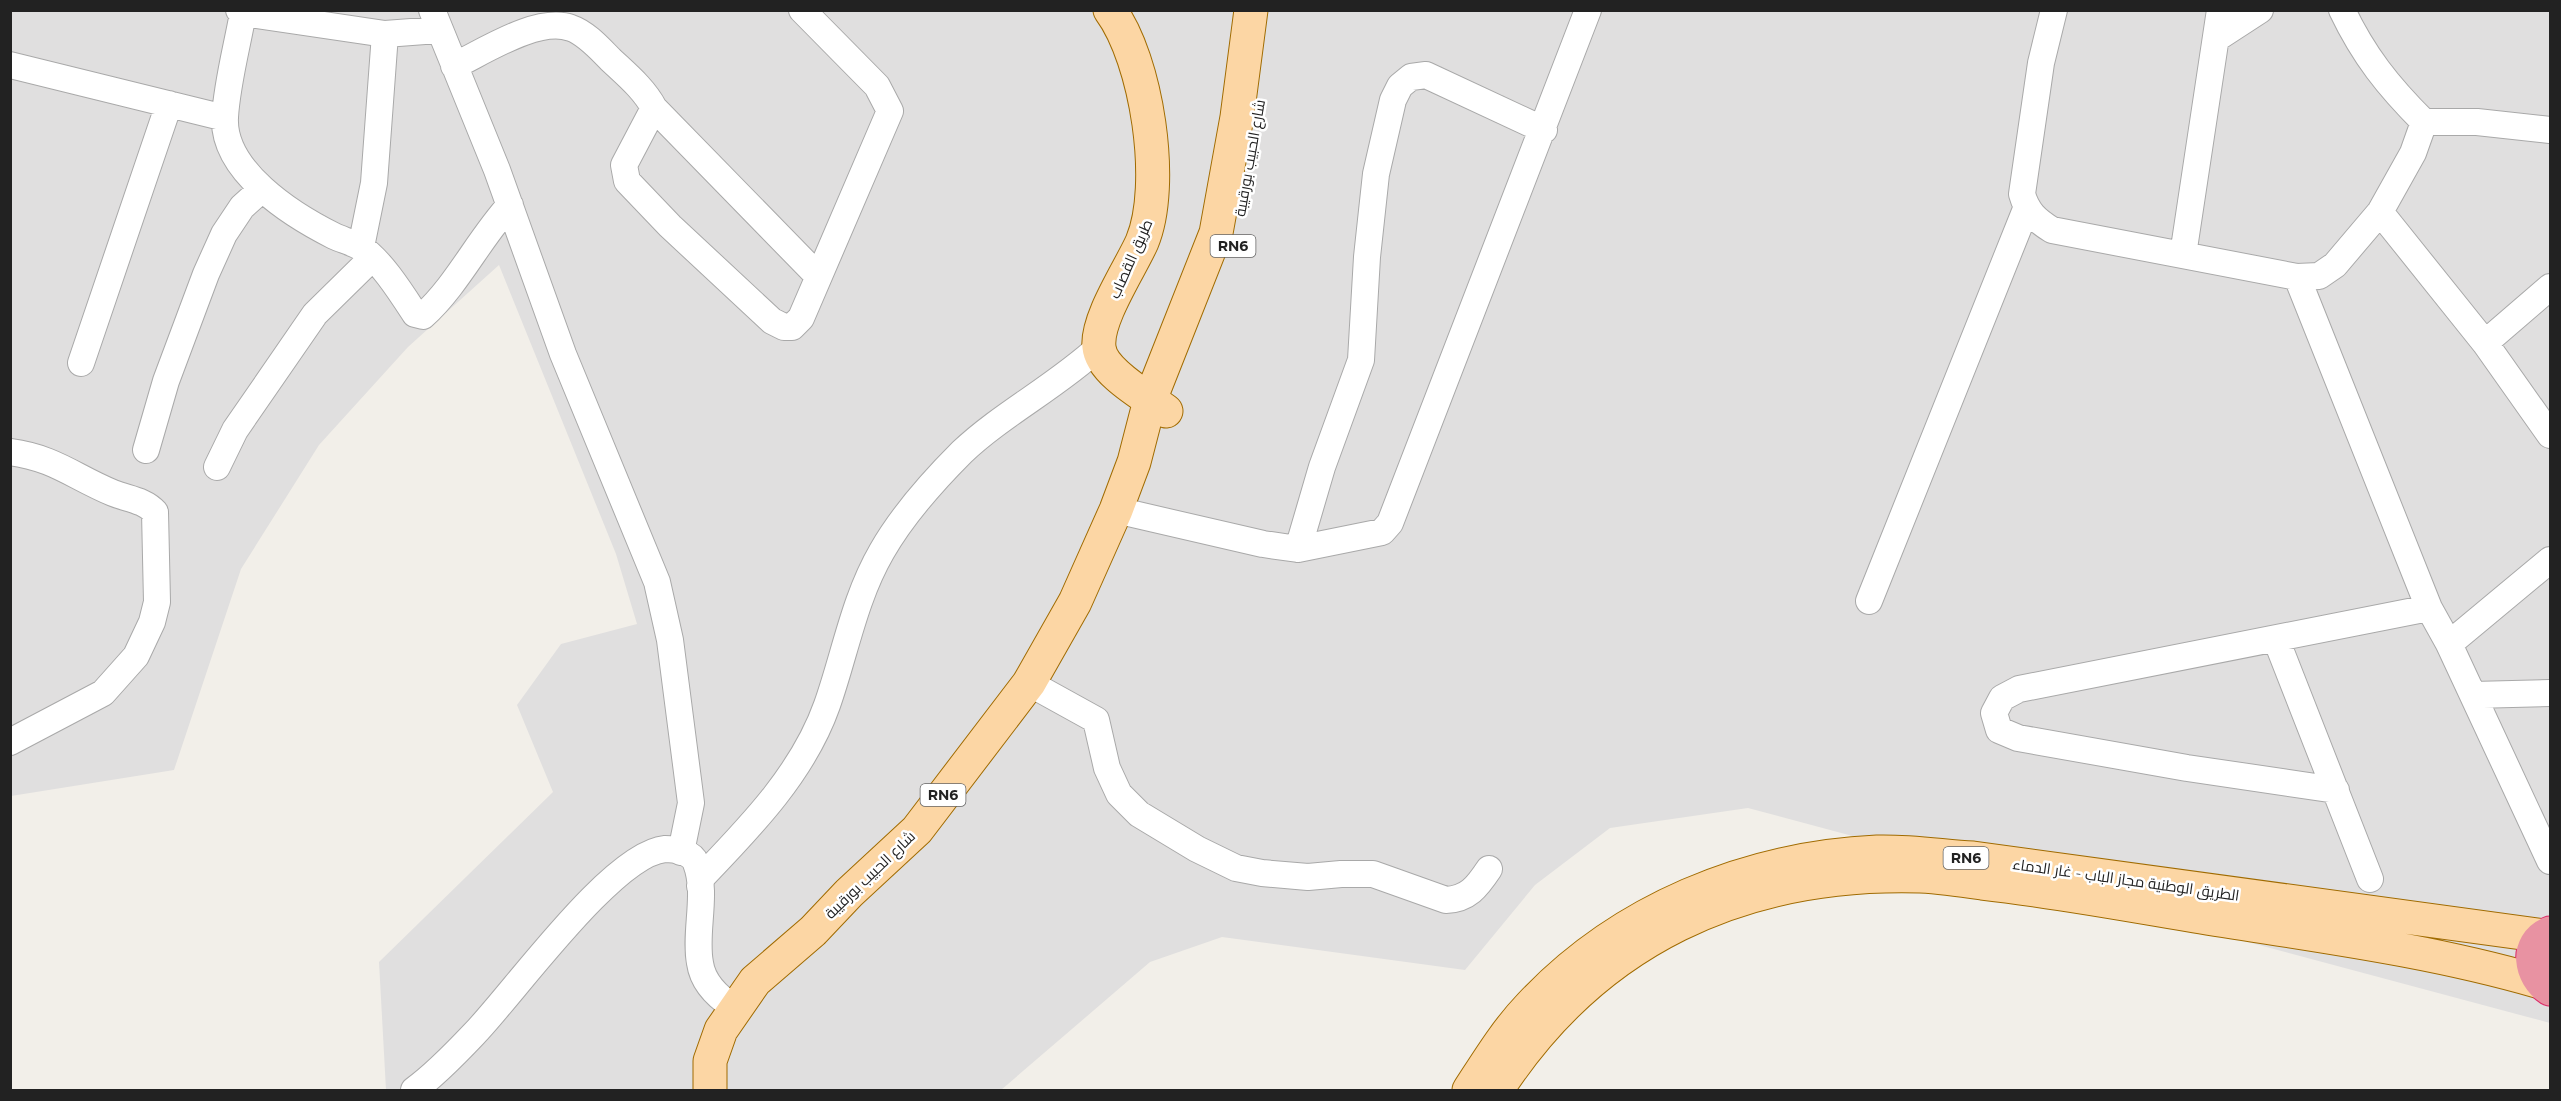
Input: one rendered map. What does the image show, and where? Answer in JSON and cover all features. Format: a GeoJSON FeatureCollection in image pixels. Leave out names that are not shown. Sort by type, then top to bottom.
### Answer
{"type":"FeatureCollection","features":[{"type":"Feature","properties":{"kind":"highway","name":"RN6"},"geometry":{"type":"LineString","coordinates":[[2545,985],[2534,971],[2532,957],[2536,945],[2548,932]]}},
{"type":"Feature","properties":{"kind":"main road","name":"طريق القصاب"},"geometry":{"type":"LineString","coordinates":[[1099,346],[1109,307],[1132,265],[1151,219],[1154,181],[1143,95],[1118,21],[1110,10]]}},
{"type":"Feature","properties":{"kind":"main road","name":"شارع الحبيب بورقيبة"},"geometry":{"type":"LineString","coordinates":[[1158,405],[1215,233],[1237,117],[1251,10]]}},
{"type":"Feature","properties":{"kind":"main road","name":"شارع الحبيب بورقيبة"},"geometry":{"type":"LineString","coordinates":[[710,1090],[710,1061],[721,1030],[755,981],[813,931],[849,893],[917,830],[1029,683],[1075,602],[1116,510],[1158,405],[1236,238],[1247,190],[1273,10]]}},
{"type":"Feature","properties":{"kind":"main road"},"geometry":{"type":"LineString","coordinates":[[1099,346],[1104,363],[1112,371],[1158,405]]}},
{"type":"Feature","properties":{"kind":"main road","name":"الطريق الوطنية مجاز الباب - غار الدماء"},"geometry":{"type":"LineString","coordinates":[[1469,1090],[1498,1044],[1529,1007],[1567,969],[1611,936],[1665,904],[1726,880],[1800,860],[1879,852],[1972,858],[2548,932]]}},
{"type":"Feature","properties":{"kind":"main road","name":"الطريق الوطنية مجاز الباب - غار الدماء"},"geometry":{"type":"LineString","coordinates":[[1497,1090],[1533,1041],[1568,1001],[1612,966],[1657,935],[1711,909],[1772,889],[1838,878],[1922,876],[2018,887],[2456,959],[2545,985]]}},
{"type":"Feature","properties":{"kind":"street"},"geometry":{"type":"LineString","coordinates":[[654,108],[649,123],[624,165],[627,181],[670,226],[772,321],[784,327],[792,327],[801,318],[890,111],[878,86],[802,10]]}},
{"type":"Feature","properties":{"kind":"street"},"geometry":{"type":"LineString","coordinates":[[1116,510],[1263,544],[1298,549],[1368,537],[1382,532],[1390,523],[1544,130],[1588,10]]}},
{"type":"Feature","properties":{"kind":"street"},"geometry":{"type":"LineString","coordinates":[[2054,10],[2041,63],[2022,194],[2026,208],[2038,222],[2052,230],[2297,277],[2319,276],[2335,265],[2380,212],[2413,153],[2424,122]]}},
{"type":"Feature","properties":{"kind":"street"},"geometry":{"type":"LineString","coordinates":[[2183,255],[2220,10]]}},
{"type":"Feature","properties":{"kind":"street"},"geometry":{"type":"LineString","coordinates":[[2217,38],[2260,10]]}},
{"type":"Feature","properties":{"kind":"street"},"geometry":{"type":"LineString","coordinates":[[2342,10],[2366,56],[2388,87],[2424,122],[2477,122],[2550,130]]}},
{"type":"Feature","properties":{"kind":"street"},"geometry":{"type":"LineString","coordinates":[[510,205],[468,259],[445,294],[423,316],[414,314],[402,291],[366,253],[326,231],[262,189],[231,150],[225,118],[241,12],[385,34],[435,20],[510,205],[563,354],[657,582],[670,640],[691,803],[681,852]]}},
{"type":"Feature","properties":{"kind":"street"},"geometry":{"type":"LineString","coordinates":[[454,66],[534,28],[555,25],[573,28],[591,41],[647,95],[654,108],[818,276]]}},
{"type":"Feature","properties":{"kind":"street"},"geometry":{"type":"LineString","coordinates":[[217,467],[236,430],[315,314],[366,253],[374,183],[385,34]]}},
{"type":"Feature","properties":{"kind":"street"},"geometry":{"type":"LineString","coordinates":[[10,65],[225,118]]}},
{"type":"Feature","properties":{"kind":"street"},"geometry":{"type":"LineString","coordinates":[[1298,549],[1322,466],[1361,360],[1366,257],[1376,174],[1393,100],[1400,86],[1411,77],[1426,75],[1544,130]]}},
{"type":"Feature","properties":{"kind":"street"},"geometry":{"type":"LineString","coordinates":[[81,363],[169,104]]}},
{"type":"Feature","properties":{"kind":"street"},"geometry":{"type":"LineString","coordinates":[[146,450],[166,381],[206,273],[224,234],[242,207],[262,189]]}},
{"type":"Feature","properties":{"kind":"street"},"geometry":{"type":"LineString","coordinates":[[1869,601],[2026,208]]}},
{"type":"Feature","properties":{"kind":"street"},"geometry":{"type":"LineString","coordinates":[[2380,212],[2485,343],[2550,435]]}},
{"type":"Feature","properties":{"kind":"street"},"geometry":{"type":"LineString","coordinates":[[2297,277],[2429,608],[2474,695],[2550,861]]}},
{"type":"Feature","properties":{"kind":"street"},"geometry":{"type":"LineString","coordinates":[[2485,343],[2550,287]]}},
{"type":"Feature","properties":{"kind":"street"},"geometry":{"type":"LineString","coordinates":[[699,886],[702,877],[752,825],[804,753],[826,707],[860,597],[882,551],[908,515],[963,452],[1070,373],[1099,346]]}},
{"type":"Feature","properties":{"kind":"street"},"geometry":{"type":"LineString","coordinates":[[10,452],[53,461],[113,494],[149,506],[155,512],[157,519],[157,602],[152,622],[136,656],[103,693],[10,742]]}},
{"type":"Feature","properties":{"kind":"street"},"geometry":{"type":"LineString","coordinates":[[2449,644],[2550,560]]}},
{"type":"Feature","properties":{"kind":"street"},"geometry":{"type":"LineString","coordinates":[[2336,790],[2187,768],[2018,738],[1999,730],[1994,713],[2002,698],[2019,689],[2429,608]]}},
{"type":"Feature","properties":{"kind":"street"},"geometry":{"type":"LineString","coordinates":[[2276,639],[2370,879]]}},
{"type":"Feature","properties":{"kind":"street"},"geometry":{"type":"LineString","coordinates":[[1029,683],[1096,720],[1107,768],[1119,794],[1130,806],[1197,849],[1236,868],[1308,877],[1373,874],[1446,900],[1455,900],[1474,891],[1489,869]]}},
{"type":"Feature","properties":{"kind":"street"},"geometry":{"type":"LineString","coordinates":[[2474,695],[2550,693]]}},
{"type":"Feature","properties":{"kind":"street"},"geometry":{"type":"LineString","coordinates":[[414,1090],[474,1034],[579,912],[615,877],[651,852],[673,849],[691,856],[696,863],[699,886],[700,964],[708,984],[723,1001],[735,1008]]}},
{"type":"Feature","properties":{"kind":"shaded area"},"geometry":{"type":"Polygon","coordinates":[[[11,11],[2550,11],[2550,1023],[1748,808],[1610,828],[1535,885],[1465,970],[1222,937],[1150,962],[1001,1090],[386,1090],[379,962],[553,792],[517,705],[561,644],[637,624],[616,554],[499,265],[408,347],[319,445],[241,569],[174,770],[11,796],[11,11]]]}}]}
